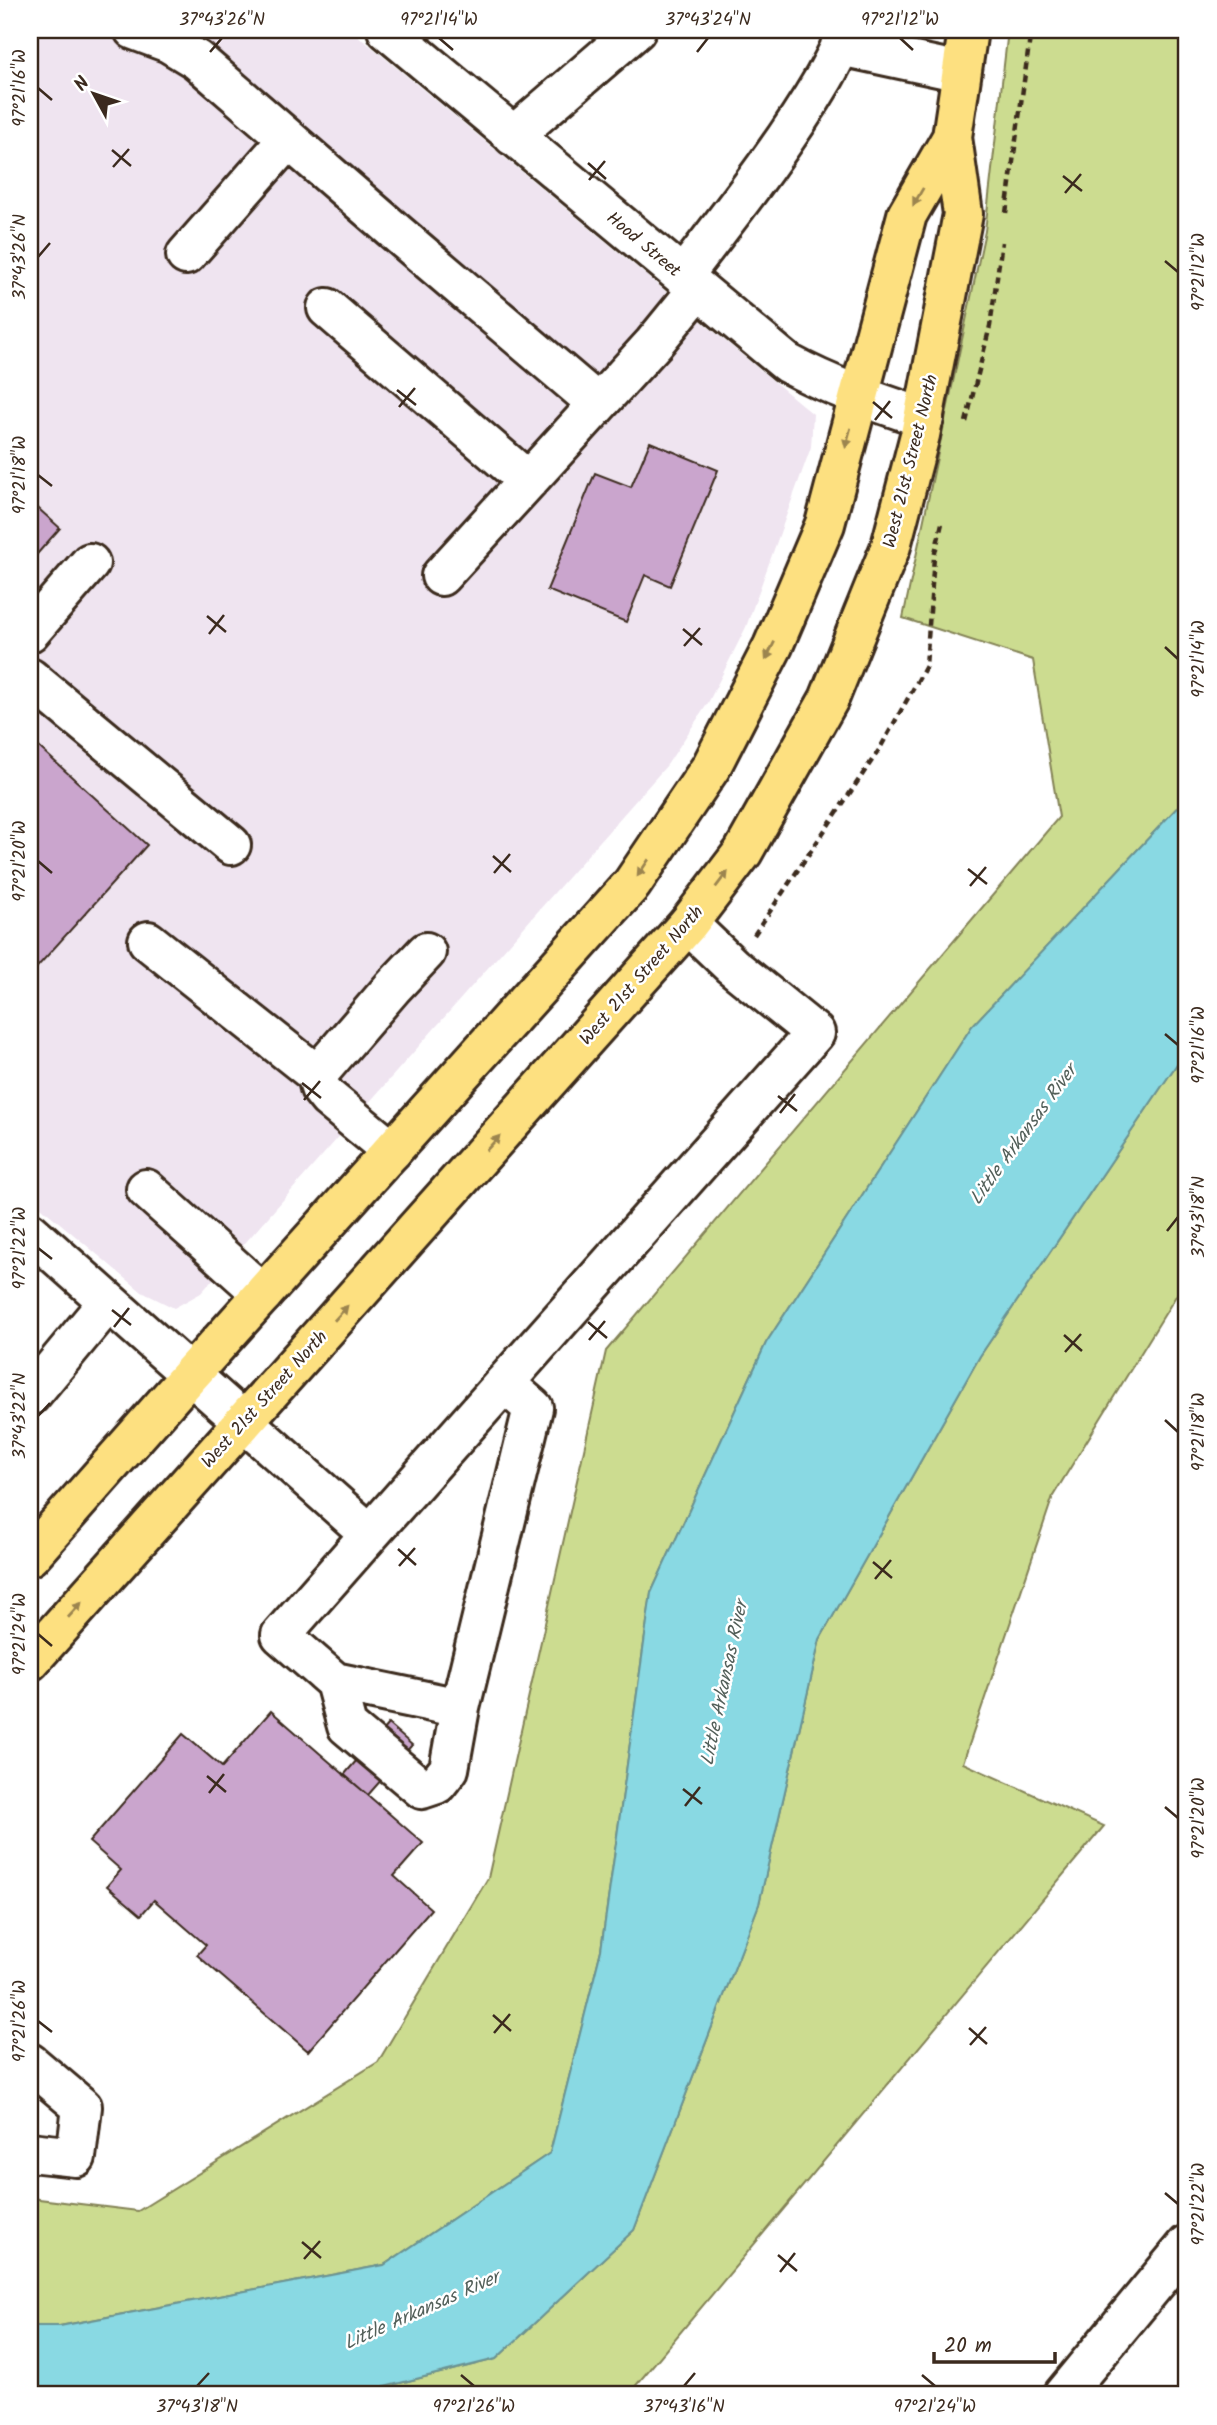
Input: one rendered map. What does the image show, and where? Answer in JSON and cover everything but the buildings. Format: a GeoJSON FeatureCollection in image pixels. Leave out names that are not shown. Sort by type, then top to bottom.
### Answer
{"type":"FeatureCollection","features":[{"type":"Feature","properties":{"kind":"main road","name":"West 21st Street North"},"geometry":{"type":"LineString","coordinates":[[30,1661],[688,924],[743,852],[829,699],[891,546],[923,418],[963,214],[952,138],[968,30]]}},
{"type":"Feature","properties":{"kind":"main road","name":"West 21st Street North"},"geometry":{"type":"LineString","coordinates":[[30,1556],[632,884],[711,767],[773,646],[825,524],[907,215],[952,138]]}},
{"type":"Feature","properties":{"kind":"street"},"geometry":{"type":"LineString","coordinates":[[134,30],[169,43],[197,60],[598,404]]}},
{"type":"Feature","properties":{"kind":"street","name":"Hood Street"},"geometry":{"type":"LineString","coordinates":[[387,30],[787,363],[812,377],[860,397],[923,418]]}},
{"type":"Feature","properties":{"kind":"street"},"geometry":{"type":"LineString","coordinates":[[513,136],[636,30]]}},
{"type":"Feature","properties":{"kind":"street"},"geometry":{"type":"LineString","coordinates":[[440,576],[654,343],[737,206],[825,77],[845,38],[961,72]]}},
{"type":"Feature","properties":{"kind":"street"},"geometry":{"type":"LineString","coordinates":[[187,256],[288,139]]}},
{"type":"Feature","properties":{"kind":"street"},"geometry":{"type":"LineString","coordinates":[[327,308],[528,481]]}},
{"type":"Feature","properties":{"kind":"street"},"geometry":{"type":"LineString","coordinates":[[30,632],[90,563]]}},
{"type":"Feature","properties":{"kind":"street"},"geometry":{"type":"LineString","coordinates":[[30,678],[231,845]]}},
{"type":"Feature","properties":{"kind":"street"},"geometry":{"type":"LineString","coordinates":[[460,1708],[335,1682],[281,1635],[815,1033],[732,965],[688,924]]}},
{"type":"Feature","properties":{"kind":"street"},"geometry":{"type":"LineString","coordinates":[[148,941],[317,1075],[320,1088],[328,1098],[392,1151]]}},
{"type":"Feature","properties":{"kind":"street"},"geometry":{"type":"LineString","coordinates":[[317,1075],[426,952]]}},
{"type":"Feature","properties":{"kind":"street"},"geometry":{"type":"LineString","coordinates":[[146,1189],[264,1294]]}},
{"type":"Feature","properties":{"kind":"street"},"geometry":{"type":"LineString","coordinates":[[30,1233],[370,1534]]}},
{"type":"Feature","properties":{"kind":"street"},"geometry":{"type":"LineString","coordinates":[[30,1396],[108,1302]]}},
{"type":"Feature","properties":{"kind":"street"},"geometry":{"type":"LineString","coordinates":[[335,1682],[347,1726],[422,1789],[437,1784],[449,1769],[460,1708],[533,1408],[504,1383]]}},
{"type":"Feature","properties":{"kind":"street"},"geometry":{"type":"LineString","coordinates":[[30,2063],[82,2107],[76,2158],[30,2152]]}},
{"type":"Feature","properties":{"kind":"street"},"geometry":{"type":"LineString","coordinates":[[1063,2395],[1187,2245]]}},
{"type":"Feature","properties":{"kind":"shaded area"},"geometry":{"type":"Polygon","coordinates":[[[30,30],[351,30],[813,414],[811,447],[746,627],[708,703],[667,765],[201,1293],[174,1308],[142,1292],[30,1198],[30,30]]]}},
{"type":"Feature","properties":{"kind":"green space"},"geometry":{"type":"Polygon","coordinates":[[[1008,30],[1187,30],[1187,797],[972,1026],[766,1343],[651,1593],[601,1950],[550,2153],[384,2265],[59,2326],[30,2326],[30,2198],[138,2211],[378,2062],[488,1878],[606,1351],[1059,817],[1033,660],[903,618],[985,231],[1008,30]]]}},
{"type":"Feature","properties":{"kind":"green space"},"geometry":{"type":"Polygon","coordinates":[[[1187,1049],[1187,1278],[1053,1496],[963,1763],[1104,1826],[628,2395],[352,2395],[496,2359],[634,2230],[759,1904],[820,1639],[980,1356],[1187,1049]]]}},
{"type":"Feature","properties":{"kind":"water","name":"Little Arkansas River"},"geometry":{"type":"Polygon","coordinates":[[[1187,797],[1187,1049],[980,1356],[820,1639],[759,1904],[634,2230],[496,2359],[352,2395],[30,2395],[30,2326],[60,2326],[384,2265],[550,2153],[601,1950],[651,1593],[766,1343],[972,1026],[1187,797]]]}}]}
